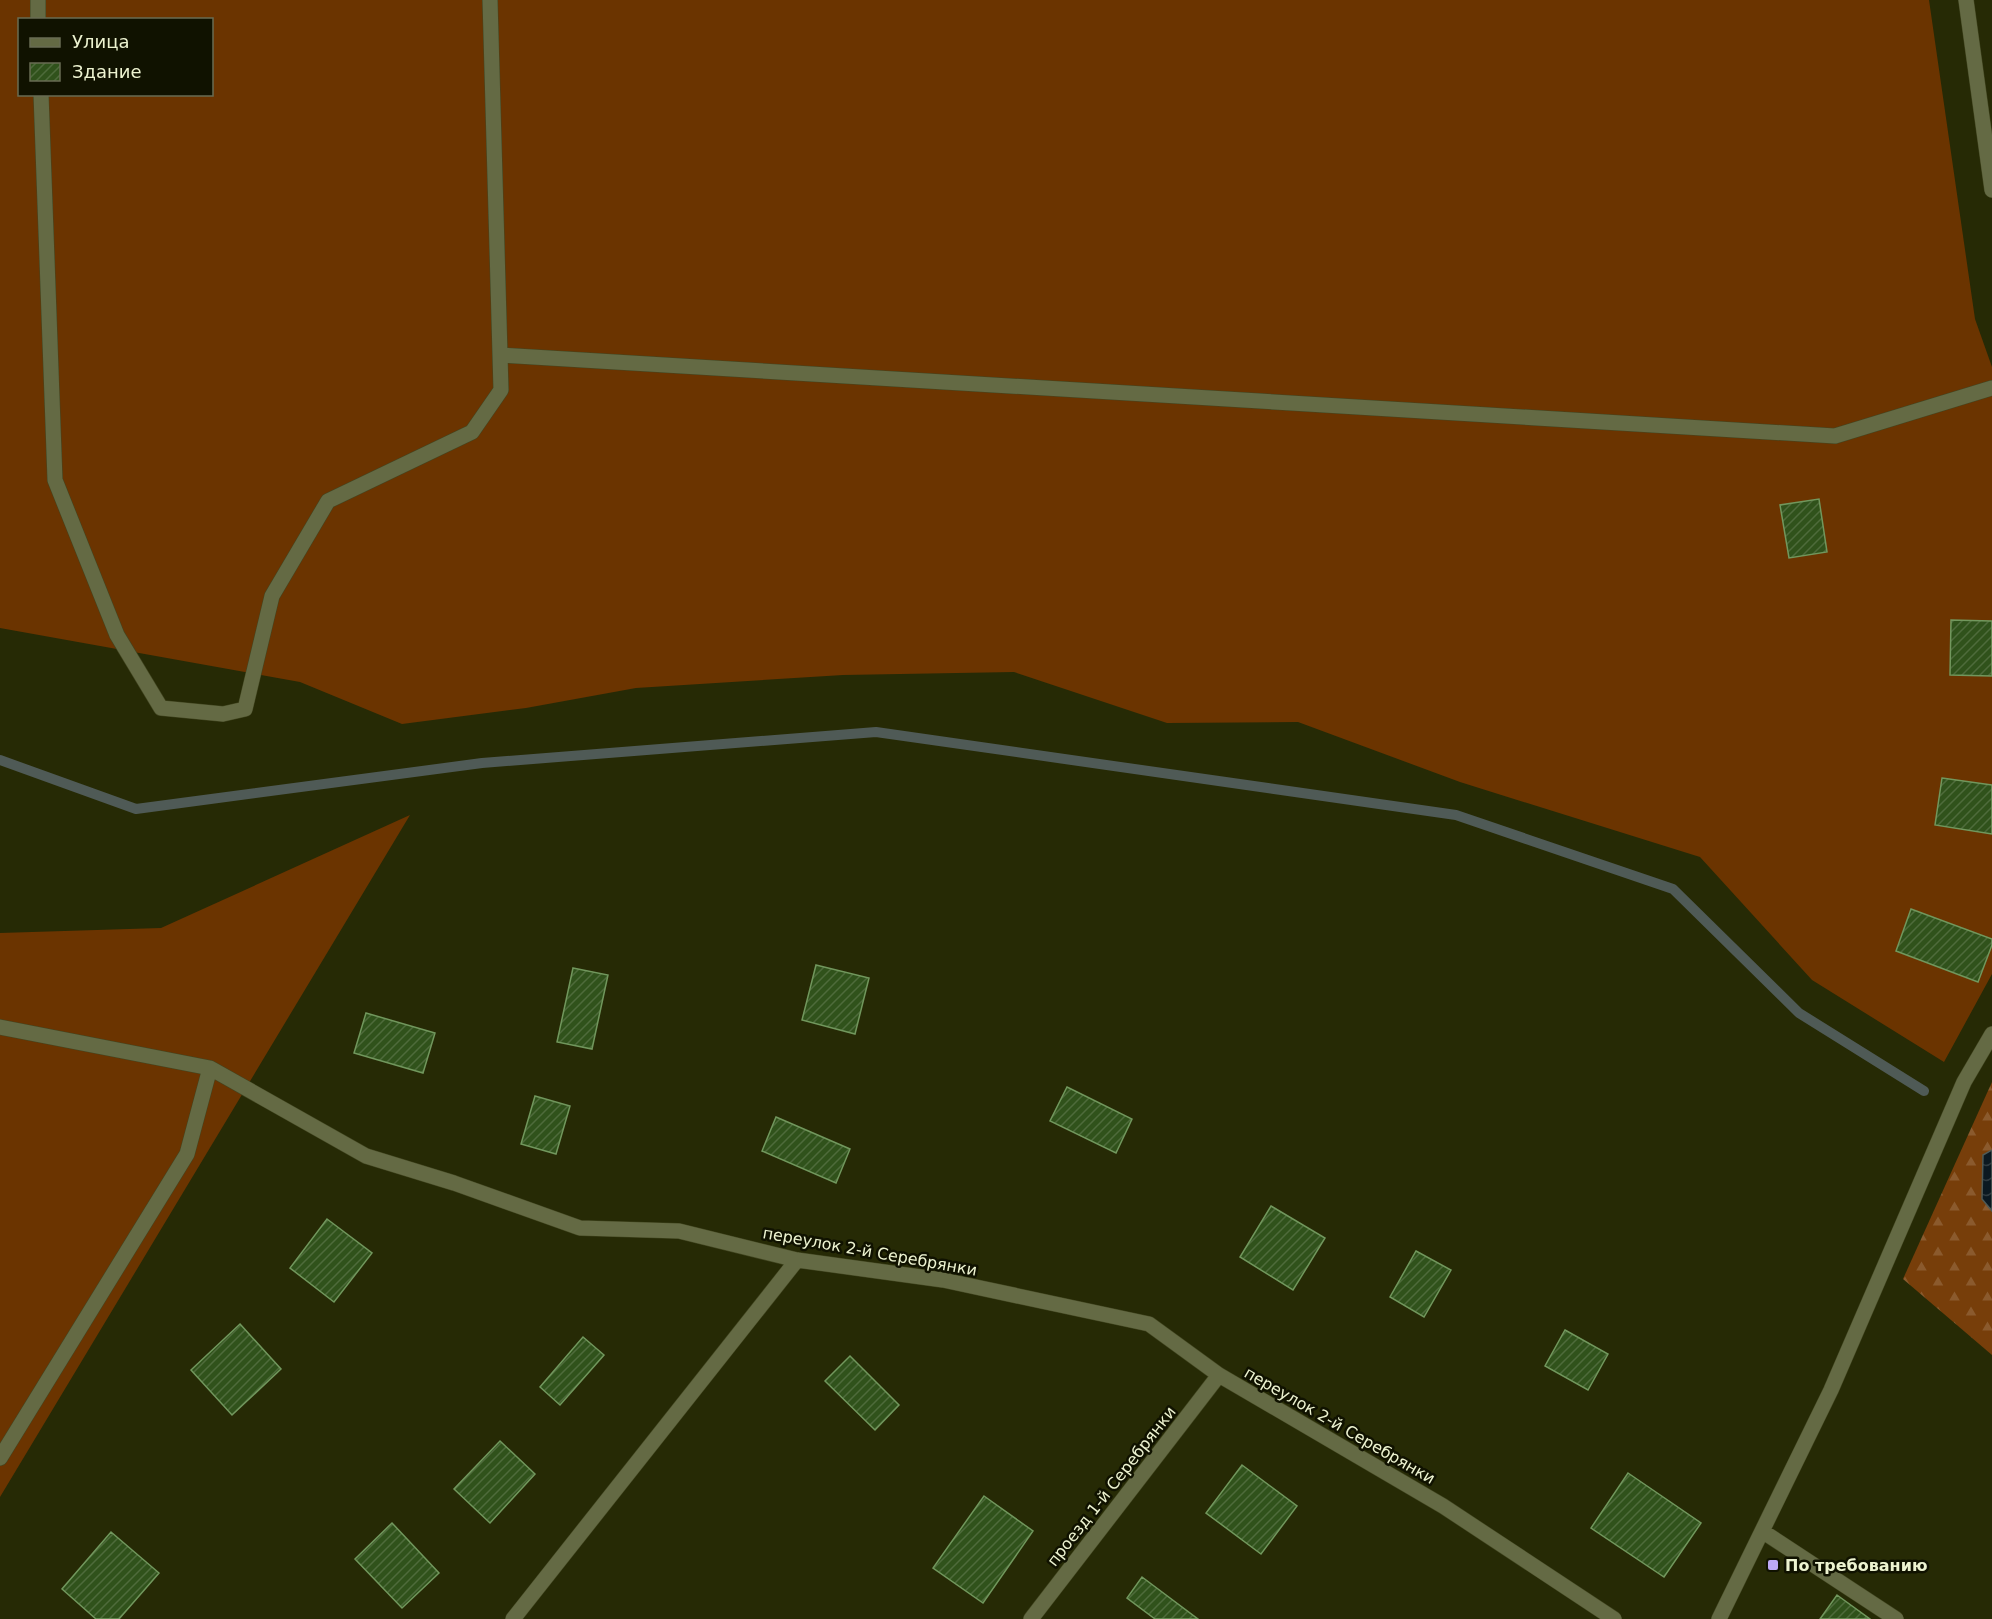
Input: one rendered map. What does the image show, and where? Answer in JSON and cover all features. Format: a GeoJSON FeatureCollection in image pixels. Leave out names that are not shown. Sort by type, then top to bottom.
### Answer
{"type":"FeatureCollection","features":[{"type":"Feature","properties":{"kind":"street"},"geometry":{"type":"LineString","coordinates":[[38,0],[38,18]]}},
{"type":"Feature","properties":{"kind":"street"},"geometry":{"type":"LineString","coordinates":[[41,96],[55,480],[117,635],[161,708],[224,714],[246,709],[272,596],[328,501],[472,432],[501,390],[490,0]]}},
{"type":"Feature","properties":{"kind":"street"},"geometry":{"type":"LineString","coordinates":[[1966,0],[1992,190]]}},
{"type":"Feature","properties":{"kind":"street"},"geometry":{"type":"LineString","coordinates":[[500,355],[1836,436],[1992,388]]}},
{"type":"Feature","properties":{"kind":"street","name":"переулок 2-й Серебрянки"},"geometry":{"type":"LineString","coordinates":[[0,1027],[210,1068],[366,1156],[454,1183],[580,1228],[679,1231],[797,1260],[943,1280],[1149,1324],[1219,1375],[1443,1506],[1614,1619]]}},
{"type":"Feature","properties":{"kind":"street"},"geometry":{"type":"LineString","coordinates":[[1719,1619],[1831,1390],[1964,1082],[1992,1034]]}},
{"type":"Feature","properties":{"kind":"street"},"geometry":{"type":"LineString","coordinates":[[0,1458],[187,1155],[210,1068]]}},
{"type":"Feature","properties":{"kind":"street"},"geometry":{"type":"LineString","coordinates":[[513,1619],[797,1260]]}},
{"type":"Feature","properties":{"kind":"street","name":"проезд 1-й Серебрянки"},"geometry":{"type":"LineString","coordinates":[[1031,1619],[1219,1375]]}},
{"type":"Feature","properties":{"kind":"street"},"geometry":{"type":"LineString","coordinates":[[1762,1531],[1896,1619]]}},
{"type":"Feature","properties":{"kind":"green space"},"geometry":{"type":"Polygon","coordinates":[[[1992,1082],[1992,1355],[1903,1279],[1992,1082]]]}},
{"type":"Feature","properties":{"kind":"shaded area"},"geometry":{"type":"Polygon","coordinates":[[[0,0],[1929,0],[1975,319],[1992,367],[1992,974],[1944,1062],[1812,980],[1700,857],[1460,782],[1298,722],[1167,723],[1014,672],[843,675],[636,688],[526,708],[402,724],[300,682],[0,628],[0,0]]]}},
{"type":"Feature","properties":{"kind":"shaded area"},"geometry":{"type":"Polygon","coordinates":[[[410,815],[0,1497],[0,933],[161,928],[410,815]]]}},
{"type":"Feature","properties":{"kind":"water"},"geometry":{"type":"Polygon","coordinates":[[[1992,1150],[1992,1211],[1982,1199],[1983,1155],[1992,1150]]]}},
{"type":"Feature","properties":{"kind":"building"},"geometry":{"type":"Polygon","coordinates":[[[1819,499],[1827,552],[1789,558],[1780,505],[1819,499]]]}},
{"type":"Feature","properties":{"kind":"building"},"geometry":{"type":"Polygon","coordinates":[[[1951,620],[1992,621],[1992,676],[1950,675],[1951,620]]]}},
{"type":"Feature","properties":{"kind":"building"},"geometry":{"type":"Polygon","coordinates":[[[1942,778],[1992,785],[1992,834],[1935,825],[1942,778]]]}},
{"type":"Feature","properties":{"kind":"building"},"geometry":{"type":"Polygon","coordinates":[[[1911,909],[1992,939],[1992,945],[1978,982],[1896,951],[1911,909]]]}},
{"type":"Feature","properties":{"kind":"building"},"geometry":{"type":"Polygon","coordinates":[[[816,965],[869,978],[855,1034],[802,1020],[816,965]]]}},
{"type":"Feature","properties":{"kind":"building"},"geometry":{"type":"Polygon","coordinates":[[[573,968],[608,975],[592,1049],[557,1042],[573,968]]]}},
{"type":"Feature","properties":{"kind":"building"},"geometry":{"type":"Polygon","coordinates":[[[366,1013],[435,1033],[423,1073],[354,1053],[366,1013]]]}},
{"type":"Feature","properties":{"kind":"building"},"geometry":{"type":"Polygon","coordinates":[[[1067,1087],[1132,1119],[1116,1153],[1050,1121],[1067,1087]]]}},
{"type":"Feature","properties":{"kind":"building"},"geometry":{"type":"Polygon","coordinates":[[[535,1096],[570,1106],[556,1154],[521,1144],[535,1096]]]}},
{"type":"Feature","properties":{"kind":"building"},"geometry":{"type":"Polygon","coordinates":[[[776,1117],[850,1149],[836,1183],[762,1151],[776,1117]]]}},
{"type":"Feature","properties":{"kind":"building"},"geometry":{"type":"Polygon","coordinates":[[[1271,1206],[1325,1238],[1293,1290],[1240,1257],[1271,1206]]]}},
{"type":"Feature","properties":{"kind":"building"},"geometry":{"type":"Polygon","coordinates":[[[327,1219],[372,1253],[334,1302],[290,1268],[327,1219]]]}},
{"type":"Feature","properties":{"kind":"building"},"geometry":{"type":"Polygon","coordinates":[[[1416,1251],[1451,1270],[1424,1317],[1390,1297],[1416,1251]]]}},
{"type":"Feature","properties":{"kind":"building"},"geometry":{"type":"Polygon","coordinates":[[[240,1324],[281,1369],[232,1415],[191,1370],[240,1324]]]}},
{"type":"Feature","properties":{"kind":"building"},"geometry":{"type":"Polygon","coordinates":[[[1565,1330],[1608,1354],[1588,1390],[1545,1366],[1565,1330]]]}},
{"type":"Feature","properties":{"kind":"building"},"geometry":{"type":"Polygon","coordinates":[[[583,1337],[604,1355],[560,1405],[540,1387],[583,1337]]]}},
{"type":"Feature","properties":{"kind":"building"},"geometry":{"type":"Polygon","coordinates":[[[850,1356],[899,1405],[875,1430],[825,1381],[850,1356]]]}},
{"type":"Feature","properties":{"kind":"building"},"geometry":{"type":"Polygon","coordinates":[[[500,1441],[535,1474],[490,1523],[454,1489],[500,1441]]]}},
{"type":"Feature","properties":{"kind":"building"},"geometry":{"type":"Polygon","coordinates":[[[1242,1465],[1297,1506],[1261,1554],[1206,1513],[1242,1465]]]}},
{"type":"Feature","properties":{"kind":"building"},"geometry":{"type":"Polygon","coordinates":[[[1628,1473],[1701,1523],[1664,1577],[1591,1528],[1628,1473]]]}},
{"type":"Feature","properties":{"kind":"building"},"geometry":{"type":"Polygon","coordinates":[[[984,1496],[1033,1531],[983,1603],[933,1568],[984,1496]]]}},
{"type":"Feature","properties":{"kind":"building"},"geometry":{"type":"Polygon","coordinates":[[[392,1523],[439,1573],[402,1608],[355,1559],[392,1523]]]}},
{"type":"Feature","properties":{"kind":"building"},"geometry":{"type":"Polygon","coordinates":[[[111,1532],[159,1573],[119,1619],[96,1619],[62,1589],[111,1532]]]}},
{"type":"Feature","properties":{"kind":"building"},"geometry":{"type":"Polygon","coordinates":[[[1142,1577],[1198,1619],[1155,1619],[1127,1598],[1142,1577]]]}},
{"type":"Feature","properties":{"kind":"building"},"geometry":{"type":"Polygon","coordinates":[[[1837,1595],[1870,1619],[1820,1619],[1837,1595]]]}},
{"type":"Feature","properties":{"kind":"waterway"},"geometry":{"type":"LineString","coordinates":[[0,760],[136,809],[482,763],[876,732],[1456,815],[1673,889],[1799,1013],[1924,1091]]}},
{"type":"Feature","properties":{"kind":"place","name":"По требованию"},"geometry":{"type":"Point","coordinates":[1773,1565]}}]}
